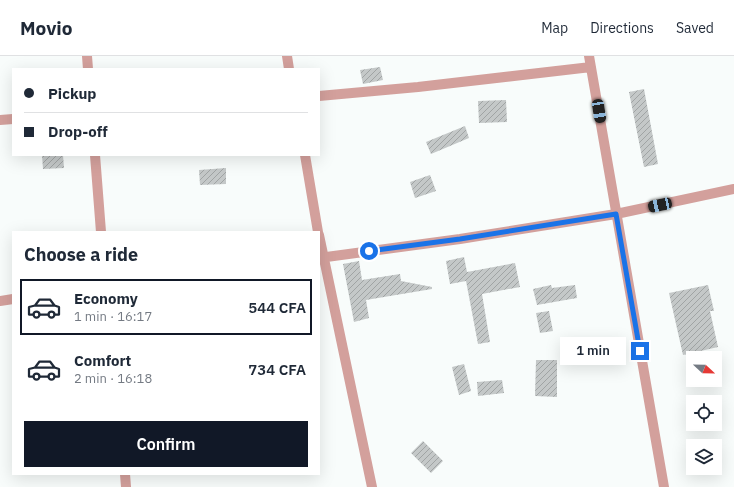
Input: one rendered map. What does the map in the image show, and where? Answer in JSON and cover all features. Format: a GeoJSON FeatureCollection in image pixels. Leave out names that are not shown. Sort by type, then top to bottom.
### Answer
{"type":"FeatureCollection","features":[{"type":"Feature","properties":{"kind":"street"},"geometry":{"type":"LineString","coordinates":[[87,56],[88,68]]}},
{"type":"Feature","properties":{"kind":"street"},"geometry":{"type":"LineString","coordinates":[[287,56],[289,68]]}},
{"type":"Feature","properties":{"kind":"street"},"geometry":{"type":"LineString","coordinates":[[589,56],[664,487]]}},
{"type":"Feature","properties":{"kind":"street"},"geometry":{"type":"LineString","coordinates":[[320,96],[418,87],[591,67]]}},
{"type":"Feature","properties":{"kind":"street"},"geometry":{"type":"LineString","coordinates":[[0,120],[12,119]]}},
{"type":"Feature","properties":{"kind":"street"},"geometry":{"type":"LineString","coordinates":[[95,156],[101,231]]}},
{"type":"Feature","properties":{"kind":"street"},"geometry":{"type":"LineString","coordinates":[[305,156],[318,231]]}},
{"type":"Feature","properties":{"kind":"street"},"geometry":{"type":"LineString","coordinates":[[321,257],[460,239],[616,214],[734,189]]}},
{"type":"Feature","properties":{"kind":"street"},"geometry":{"type":"LineString","coordinates":[[320,246],[321,257],[372,487]]}},
{"type":"Feature","properties":{"kind":"street"},"geometry":{"type":"LineString","coordinates":[[0,301],[12,299]]}},
{"type":"Feature","properties":{"kind":"street"},"geometry":{"type":"LineString","coordinates":[[125,475],[126,487]]}},
{"type":"Feature","properties":{"kind":"building"},"geometry":{"type":"Polygon","coordinates":[[[380,67],[383,80],[363,84],[360,70],[380,67]]]}},
{"type":"Feature","properties":{"kind":"building"},"geometry":{"type":"Polygon","coordinates":[[[644,89],[658,164],[644,167],[629,92],[644,89]]]}},
{"type":"Feature","properties":{"kind":"building"},"geometry":{"type":"Polygon","coordinates":[[[506,100],[507,122],[479,123],[478,101],[506,100]]]}},
{"type":"Feature","properties":{"kind":"building"},"geometry":{"type":"Polygon","coordinates":[[[465,126],[469,138],[431,154],[426,142],[465,126]]]}},
{"type":"Feature","properties":{"kind":"building"},"geometry":{"type":"Polygon","coordinates":[[[42,156],[63,156],[64,168],[43,169],[42,156]]]}},
{"type":"Feature","properties":{"kind":"building"},"geometry":{"type":"Polygon","coordinates":[[[226,168],[226,184],[200,185],[199,170],[226,168]]]}},
{"type":"Feature","properties":{"kind":"building"},"geometry":{"type":"Polygon","coordinates":[[[430,175],[436,191],[415,198],[410,182],[430,175]]]}},
{"type":"Feature","properties":{"kind":"building"},"geometry":{"type":"Polygon","coordinates":[[[464,257],[467,272],[515,263],[520,287],[482,294],[490,342],[478,344],[466,281],[450,284],[446,261],[464,257]]]}},
{"type":"Feature","properties":{"kind":"building"},"geometry":{"type":"Polygon","coordinates":[[[359,261],[362,280],[400,274],[401,281],[432,287],[432,289],[366,300],[369,318],[354,322],[343,264],[359,261]]]}},
{"type":"Feature","properties":{"kind":"building"},"geometry":{"type":"Polygon","coordinates":[[[551,285],[552,288],[575,285],[577,298],[537,305],[533,289],[551,285]]]}},
{"type":"Feature","properties":{"kind":"building"},"geometry":{"type":"Polygon","coordinates":[[[708,285],[714,311],[710,311],[718,347],[700,351],[686,351],[686,354],[683,355],[669,293],[708,285]]]}},
{"type":"Feature","properties":{"kind":"building"},"geometry":{"type":"Polygon","coordinates":[[[549,311],[553,331],[540,333],[536,313],[549,311]]]}},
{"type":"Feature","properties":{"kind":"building"},"geometry":{"type":"Polygon","coordinates":[[[536,360],[557,360],[557,397],[535,396],[536,360]]]}},
{"type":"Feature","properties":{"kind":"building"},"geometry":{"type":"Polygon","coordinates":[[[464,364],[471,391],[459,395],[452,367],[464,364]]]}},
{"type":"Feature","properties":{"kind":"building"},"geometry":{"type":"Polygon","coordinates":[[[502,380],[504,393],[478,396],[477,382],[502,380]]]}},
{"type":"Feature","properties":{"kind":"building"},"geometry":{"type":"Polygon","coordinates":[[[423,441],[443,461],[431,473],[411,453],[423,441]]]}},
{"type":"Feature","properties":{"kind":"route"},"geometry":{"type":"LineString","coordinates":[[369,251],[460,239],[616,214],[640,351]]}}]}
